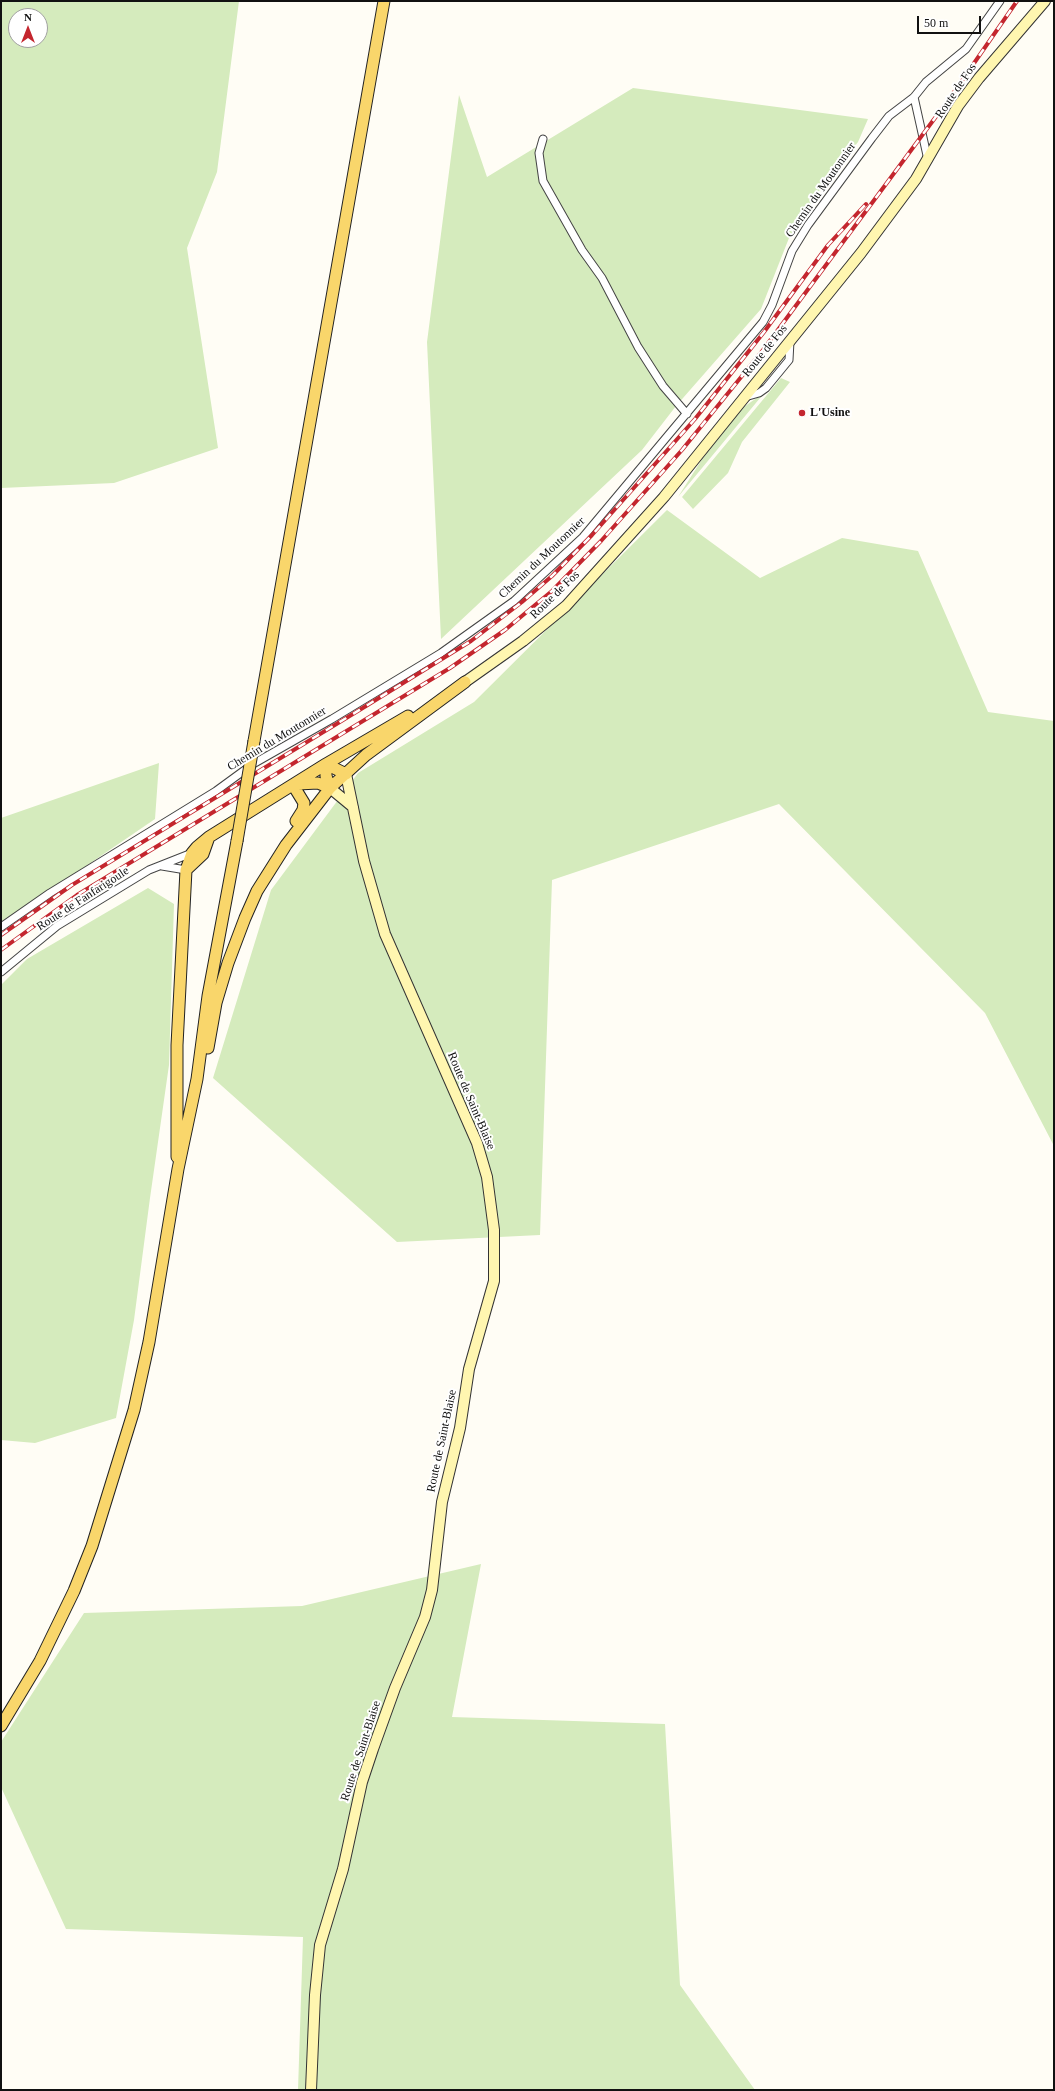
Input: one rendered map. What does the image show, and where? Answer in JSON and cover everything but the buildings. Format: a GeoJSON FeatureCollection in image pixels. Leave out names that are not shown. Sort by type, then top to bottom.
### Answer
{"type":"FeatureCollection","features":[{"type":"Feature","properties":{"kind":"main road"},"geometry":{"type":"LineString","coordinates":[[1,1726],[40,1661],[65,1610],[92,1546],[116,1474],[134,1410],[149,1342],[178,1169],[197,1079],[208,996],[237,841],[384,1]]}},
{"type":"Feature","properties":{"kind":"main road"},"geometry":{"type":"LineString","coordinates":[[197,1079],[207,1053],[216,1003],[228,963],[245,918],[263,881],[286,845],[330,788],[381,743],[465,682]]}},
{"type":"Feature","properties":{"kind":"main road"},"geometry":{"type":"LineString","coordinates":[[178,1169],[176,1144],[177,1044],[186,870],[192,853],[209,837],[326,764],[465,682]]}},
{"type":"Feature","properties":{"kind":"main road"},"geometry":{"type":"LineString","coordinates":[[326,764],[346,774]]}},
{"type":"Feature","properties":{"kind":"main road"},"geometry":{"type":"LineString","coordinates":[[326,764],[326,776],[330,788]]}},
{"type":"Feature","properties":{"kind":"main road"},"geometry":{"type":"LineString","coordinates":[[293,785],[318,783],[330,788]]}},
{"type":"Feature","properties":{"kind":"main road"},"geometry":{"type":"LineString","coordinates":[[263,881],[270,859],[303,810],[304,803],[302,797],[293,785]]}},
{"type":"Feature","properties":{"kind":"main road"},"geometry":{"type":"LineString","coordinates":[[186,870],[203,854],[209,837]]}},
{"type":"Feature","properties":{"kind":"street","name":"Chemin du Moutonnier"},"geometry":{"type":"LineString","coordinates":[[1,926],[50,893],[216,790],[253,764],[332,719],[441,653],[514,601],[583,538],[763,322],[772,305],[792,251],[808,225],[876,132],[889,116],[914,97],[926,82],[966,49],[1000,1]]}},
{"type":"Feature","properties":{"kind":"street","name":"Route de Fos"},"geometry":{"type":"LineString","coordinates":[[465,682],[523,641],[566,606],[664,497],[861,253],[928,160],[958,106],[1045,1]]}},
{"type":"Feature","properties":{"kind":"street"},"geometry":{"type":"LineString","coordinates":[[914,97],[928,160]]}},
{"type":"Feature","properties":{"kind":"street"},"geometry":{"type":"LineString","coordinates":[[544,139],[539,154],[543,181],[582,250],[602,278],[638,347],[663,386],[686,414]]}},
{"type":"Feature","properties":{"kind":"street","name":"Route de Saint-Blaise"},"geometry":{"type":"LineString","coordinates":[[311,2090],[315,1995],[320,1945],[343,1869],[362,1782],[395,1688],[425,1617],[432,1590],[442,1502],[460,1428],[469,1369],[494,1281],[494,1230],[486,1177],[477,1143],[385,934],[364,861],[346,774]]}},
{"type":"Feature","properties":{"kind":"street"},"geometry":{"type":"LineString","coordinates":[[330,788],[354,807]]}},
{"type":"Feature","properties":{"kind":"street","name":"Route de Fanfarigoule"},"geometry":{"type":"LineString","coordinates":[[1,972],[57,926],[149,870],[192,853]]}},
{"type":"Feature","properties":{"kind":"street"},"geometry":{"type":"LineString","coordinates":[[162,866],[186,870]]}},
{"type":"Feature","properties":{"kind":"green space"},"geometry":{"type":"Polygon","coordinates":[[[1,1],[239,1],[217,172],[187,248],[218,448],[114,483],[1,488],[1,1]]]}},
{"type":"Feature","properties":{"kind":"green space"},"geometry":{"type":"Polygon","coordinates":[[[633,88],[868,119],[858,142],[819,191],[789,238],[761,309],[676,406],[642,450],[441,639],[427,342],[459,95],[487,177],[633,88]]]}},
{"type":"Feature","properties":{"kind":"green space"},"geometry":{"type":"Polygon","coordinates":[[[781,378],[790,382],[742,442],[728,473],[693,509],[682,497],[781,378]]]}},
{"type":"Feature","properties":{"kind":"green space"},"geometry":{"type":"Polygon","coordinates":[[[765,392],[678,497],[706,453],[741,409],[765,392]]]}},
{"type":"Feature","properties":{"kind":"green space"},"geometry":{"type":"Polygon","coordinates":[[[667,510],[760,578],[842,538],[918,551],[988,712],[1054,721],[1054,1146],[985,1013],[779,804],[552,880],[540,1235],[397,1242],[213,1078],[271,890],[358,773],[474,702],[667,510]]]}},
{"type":"Feature","properties":{"kind":"green space"},"geometry":{"type":"Polygon","coordinates":[[[159,763],[155,819],[1,924],[1,818],[159,763]]]}},
{"type":"Feature","properties":{"kind":"green space"},"geometry":{"type":"Polygon","coordinates":[[[148,888],[174,904],[169,1065],[134,1320],[116,1418],[35,1443],[1,1440],[1,985],[27,959],[148,888]]]}},
{"type":"Feature","properties":{"kind":"green space"},"geometry":{"type":"Polygon","coordinates":[[[481,1564],[452,1717],[665,1724],[680,1985],[755,2090],[298,2090],[303,1937],[66,1929],[1,1787],[1,1742],[84,1613],[302,1606],[481,1564]]]}},
{"type":"Feature","properties":{"kind":"railway"},"geometry":{"type":"LineString","coordinates":[[1,950],[77,895],[450,668],[505,630],[552,591],[601,541],[682,450],[763,350],[952,95],[1017,1]]}},
{"type":"Feature","properties":{"kind":"railway"},"geometry":{"type":"LineString","coordinates":[[1,935],[72,885],[471,641],[522,602],[552,576],[592,535],[695,419],[764,332],[828,245],[866,204]]}},
{"type":"Feature","properties":{"kind":"place","name":"L'Usine"},"geometry":{"type":"Point","coordinates":[802,413]}}]}
